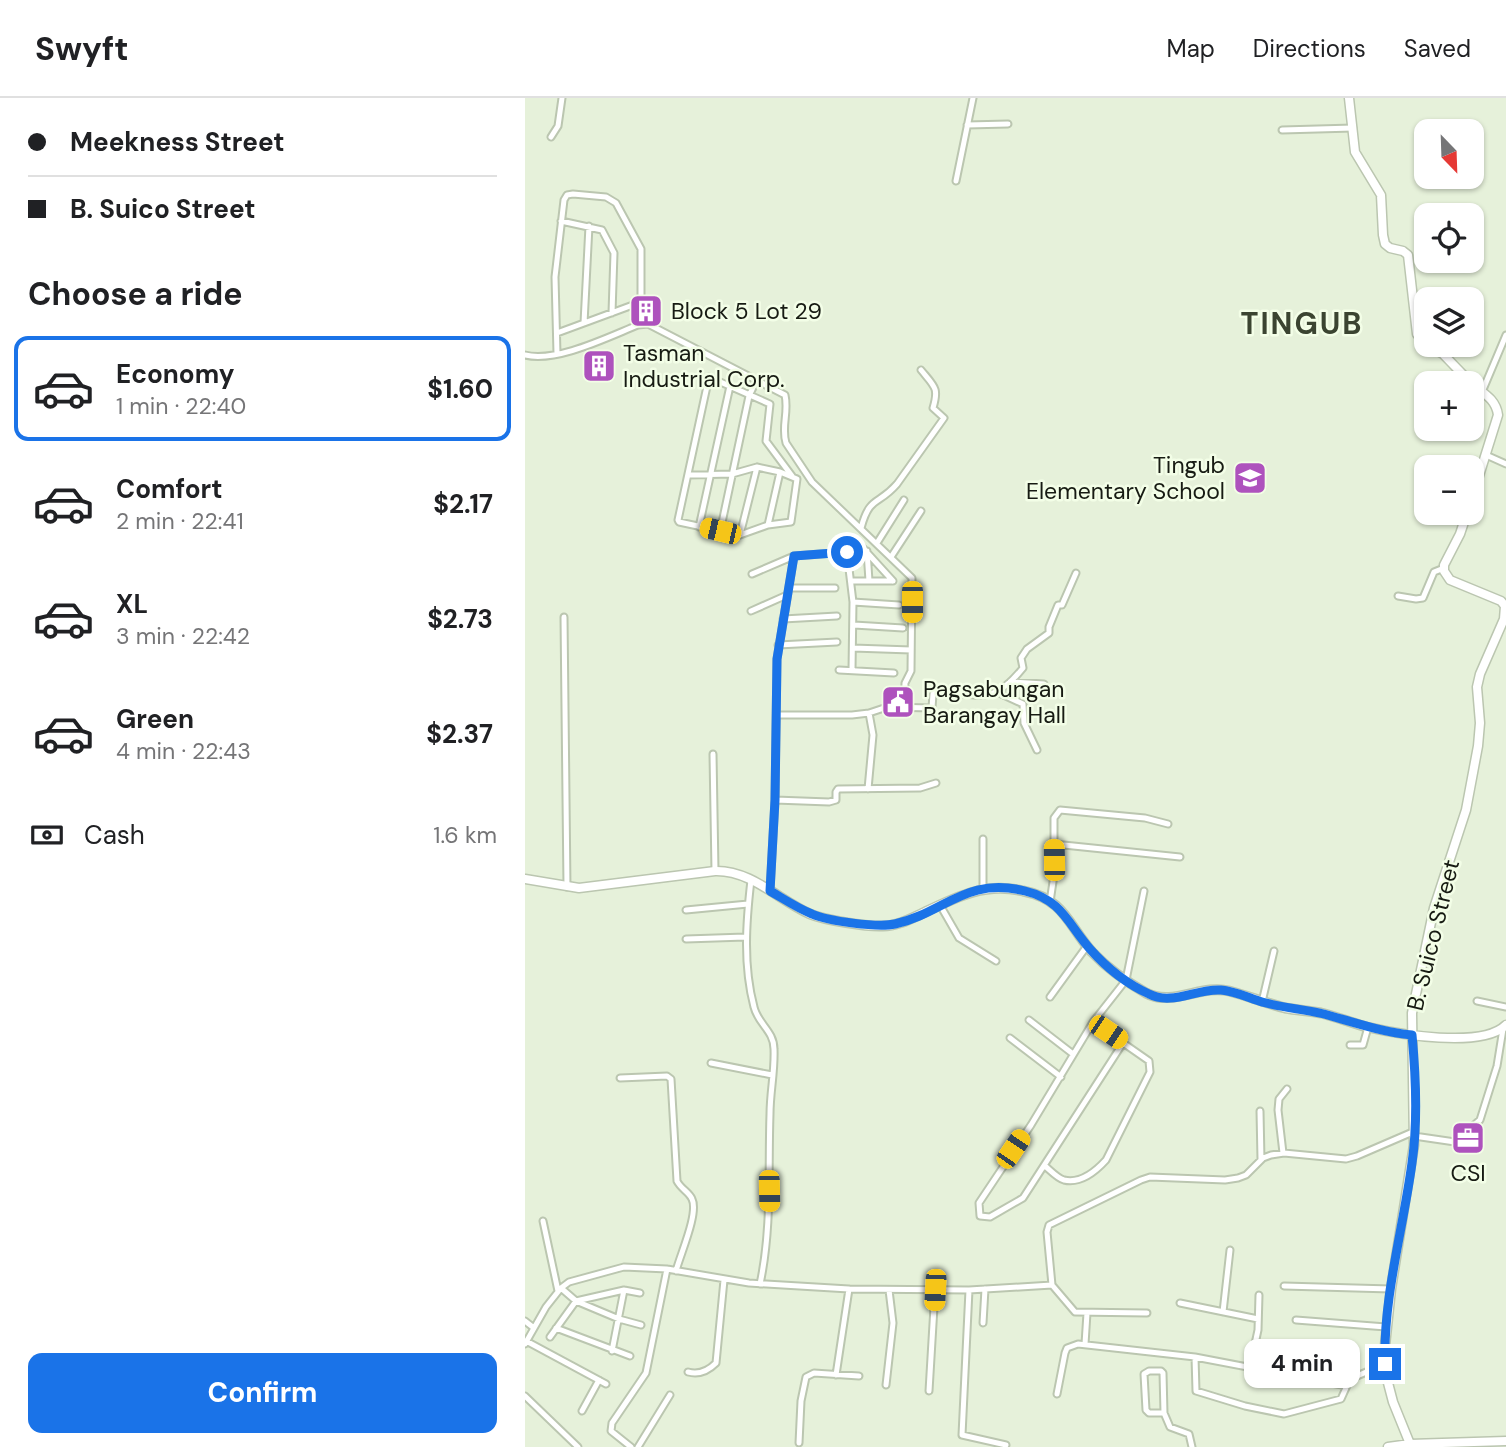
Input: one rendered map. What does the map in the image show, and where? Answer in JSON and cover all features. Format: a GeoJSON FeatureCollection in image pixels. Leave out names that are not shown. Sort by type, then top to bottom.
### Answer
{"type":"FeatureCollection","features":[{"type":"Feature","properties":{"kind":"street"},"geometry":{"type":"LineString","coordinates":[[551,137],[558,126],[562,98]]}},
{"type":"Feature","properties":{"kind":"street"},"geometry":{"type":"LineString","coordinates":[[956,181],[973,98]]}},
{"type":"Feature","properties":{"kind":"street"},"geometry":{"type":"LineString","coordinates":[[1349,98],[1355,152],[1381,195],[1385,244],[1408,255],[1414,303]]}},
{"type":"Feature","properties":{"kind":"street"},"geometry":{"type":"LineString","coordinates":[[967,125],[1008,124]]}},
{"type":"Feature","properties":{"kind":"street"},"geometry":{"type":"LineString","coordinates":[[1282,130],[1353,128]]}},
{"type":"Feature","properties":{"kind":"street"},"geometry":{"type":"LineString","coordinates":[[557,333],[641,302],[641,248],[614,200],[573,194],[565,197],[555,276],[557,354]]}},
{"type":"Feature","properties":{"kind":"street"},"geometry":{"type":"LineString","coordinates":[[561,220],[602,230],[614,253],[612,313]]}},
{"type":"Feature","properties":{"kind":"street"},"geometry":{"type":"LineString","coordinates":[[584,324],[589,226]]}},
{"type":"Feature","properties":{"kind":"street"},"geometry":{"type":"LineString","coordinates":[[525,355],[534,358],[557,354],[638,325],[648,324],[785,395],[788,407],[784,436],[786,443],[812,482],[912,578],[911,671],[905,683],[904,707]]}},
{"type":"Feature","properties":{"kind":"street"},"geometry":{"type":"LineString","coordinates":[[1484,387],[1506,335]]}},
{"type":"Feature","properties":{"kind":"street"},"geometry":{"type":"LineString","coordinates":[[1446,357],[1459,371]]}},
{"type":"Feature","properties":{"kind":"street"},"geometry":{"type":"LineString","coordinates":[[862,528],[864,515],[871,503],[890,493],[943,418],[933,408],[936,390],[921,370]]}},
{"type":"Feature","properties":{"kind":"street"},"geometry":{"type":"LineString","coordinates":[[709,377],[730,386],[770,404],[766,441],[795,478],[791,522],[768,525],[740,535],[680,523],[678,520],[709,377]]}},
{"type":"Feature","properties":{"kind":"street"},"geometry":{"type":"LineString","coordinates":[[720,531],[749,395],[747,388],[753,380]]}},
{"type":"Feature","properties":{"kind":"street"},"geometry":{"type":"LineString","coordinates":[[699,527],[730,386]]}},
{"type":"Feature","properties":{"kind":"street"},"geometry":{"type":"LineString","coordinates":[[1484,393],[1502,412],[1484,461]]}},
{"type":"Feature","properties":{"kind":"street"},"geometry":{"type":"LineString","coordinates":[[1486,455],[1506,464]]}},
{"type":"Feature","properties":{"kind":"street"},"geometry":{"type":"LineString","coordinates":[[688,475],[732,474],[757,467],[795,478]]}},
{"type":"Feature","properties":{"kind":"street"},"geometry":{"type":"LineString","coordinates":[[740,535],[757,467]]}},
{"type":"Feature","properties":{"kind":"street"},"geometry":{"type":"LineString","coordinates":[[768,525],[780,472]]}},
{"type":"Feature","properties":{"kind":"street"},"geometry":{"type":"LineString","coordinates":[[877,543],[904,500]]}},
{"type":"Feature","properties":{"kind":"street"},"geometry":{"type":"LineString","coordinates":[[891,557],[921,511]]}},
{"type":"Feature","properties":{"kind":"street"},"geometry":{"type":"LineString","coordinates":[[1398,596],[1423,598],[1434,572],[1444,568],[1463,525]]}},
{"type":"Feature","properties":{"kind":"street"},"geometry":{"type":"LineString","coordinates":[[752,574],[794,556],[858,545],[867,551],[893,581],[852,581]]}},
{"type":"Feature","properties":{"kind":"street"},"geometry":{"type":"LineString","coordinates":[[846,548],[852,581],[852,670]]}},
{"type":"Feature","properties":{"kind":"street"},"geometry":{"type":"LineString","coordinates":[[867,551],[869,581]]}},
{"type":"Feature","properties":{"kind":"street"},"geometry":{"type":"LineString","coordinates":[[770,891],[778,645],[794,556]]}},
{"type":"Feature","properties":{"kind":"street","name":"B. Suico Street"},"geometry":{"type":"LineString","coordinates":[[1410,1444],[1393,1402],[1385,1364],[1391,1289],[1413,1161],[1412,1013],[1434,908],[1464,818],[1472,783],[1480,723],[1477,687],[1504,619],[1505,606],[1501,601],[1450,580],[1444,568]]}},
{"type":"Feature","properties":{"kind":"street"},"geometry":{"type":"LineString","coordinates":[[776,715],[869,713],[887,707],[932,708],[933,694],[939,691],[986,696],[999,693],[1023,668],[1021,658],[1027,649],[1049,633],[1058,605],[1063,604],[1076,573]]}},
{"type":"Feature","properties":{"kind":"street"},"geometry":{"type":"LineString","coordinates":[[751,611],[788,591],[835,588]]}},
{"type":"Feature","properties":{"kind":"street"},"geometry":{"type":"LineString","coordinates":[[853,602],[899,605]]}},
{"type":"Feature","properties":{"kind":"street"},"geometry":{"type":"LineString","coordinates":[[783,619],[837,616]]}},
{"type":"Feature","properties":{"kind":"street"},"geometry":{"type":"LineString","coordinates":[[564,617],[567,887]]}},
{"type":"Feature","properties":{"kind":"street"},"geometry":{"type":"LineString","coordinates":[[853,625],[903,628]]}},
{"type":"Feature","properties":{"kind":"street"},"geometry":{"type":"LineString","coordinates":[[778,645],[837,642]]}},
{"type":"Feature","properties":{"kind":"street"},"geometry":{"type":"LineString","coordinates":[[853,648],[911,650]]}},
{"type":"Feature","properties":{"kind":"street"},"geometry":{"type":"LineString","coordinates":[[839,670],[894,673]]}},
{"type":"Feature","properties":{"kind":"street"},"geometry":{"type":"LineString","coordinates":[[1010,682],[1044,684]]}},
{"type":"Feature","properties":{"kind":"street"},"geometry":{"type":"LineString","coordinates":[[999,693],[1022,703],[1024,723],[1037,750]]}},
{"type":"Feature","properties":{"kind":"street"},"geometry":{"type":"LineString","coordinates":[[868,789],[873,735],[869,713]]}},
{"type":"Feature","properties":{"kind":"street"},"geometry":{"type":"LineString","coordinates":[[713,754],[715,871]]}},
{"type":"Feature","properties":{"kind":"street"},"geometry":{"type":"LineString","coordinates":[[775,800],[829,802],[836,799],[837,790],[919,788],[936,783]]}},
{"type":"Feature","properties":{"kind":"street"},"geometry":{"type":"LineString","coordinates":[[1050,902],[1054,876],[1053,818],[1059,810],[1145,818],[1168,824]]}},
{"type":"Feature","properties":{"kind":"street"},"geometry":{"type":"LineString","coordinates":[[983,839],[983,888]]}},
{"type":"Feature","properties":{"kind":"street"},"geometry":{"type":"LineString","coordinates":[[1054,844],[1180,857]]}},
{"type":"Feature","properties":{"kind":"street"},"geometry":{"type":"LineString","coordinates":[[525,879],[567,887],[599,887],[715,871],[739,874],[816,916],[874,926],[902,923],[966,893],[983,888],[1025,891],[1050,902],[1068,917],[1087,946],[1110,969],[1147,993],[1162,998],[1217,990],[1412,1035],[1483,1036],[1504,1027]]}},
{"type":"Feature","properties":{"kind":"street"},"geometry":{"type":"LineString","coordinates":[[751,880],[745,937],[746,962],[754,1009],[772,1038],[774,1049],[769,1213],[760,1284]]}},
{"type":"Feature","properties":{"kind":"street"},"geometry":{"type":"LineString","coordinates":[[1123,1042],[1023,1198],[990,1217],[980,1216],[979,1203],[1061,1077],[1093,1022],[1126,980],[1144,891]]}},
{"type":"Feature","properties":{"kind":"street"},"geometry":{"type":"LineString","coordinates":[[687,910],[748,904]]}},
{"type":"Feature","properties":{"kind":"street"},"geometry":{"type":"LineString","coordinates":[[940,905],[960,939],[996,961]]}},
{"type":"Feature","properties":{"kind":"street"},"geometry":{"type":"LineString","coordinates":[[686,939],[745,937]]}},
{"type":"Feature","properties":{"kind":"street"},"geometry":{"type":"LineString","coordinates":[[1050,997],[1087,946]]}},
{"type":"Feature","properties":{"kind":"street"},"geometry":{"type":"LineString","coordinates":[[1262,1002],[1274,951]]}},
{"type":"Feature","properties":{"kind":"street"},"geometry":{"type":"LineString","coordinates":[[1477,1001],[1506,1007]]}},
{"type":"Feature","properties":{"kind":"street"},"geometry":{"type":"LineString","coordinates":[[1029,1020],[1073,1054]]}},
{"type":"Feature","properties":{"kind":"street"},"geometry":{"type":"LineString","coordinates":[[1045,1166],[1061,1180],[1090,1175],[1106,1160],[1150,1072],[1149,1061],[1093,1022]]}},
{"type":"Feature","properties":{"kind":"street"},"geometry":{"type":"LineString","coordinates":[[1350,1045],[1363,1045],[1369,1027]]}},
{"type":"Feature","properties":{"kind":"street"},"geometry":{"type":"LineString","coordinates":[[1147,1313],[1075,1312],[1052,1285],[1047,1232],[1049,1225],[1150,1177],[1225,1180],[1238,1178],[1246,1175],[1261,1160],[1271,1155],[1283,1153],[1346,1159],[1414,1133],[1455,1142],[1480,1120],[1497,1066],[1504,1027]]}},
{"type":"Feature","properties":{"kind":"street"},"geometry":{"type":"LineString","coordinates":[[1010,1038],[1061,1077]]}},
{"type":"Feature","properties":{"kind":"street"},"geometry":{"type":"LineString","coordinates":[[711,1063],[772,1074]]}},
{"type":"Feature","properties":{"kind":"street"},"geometry":{"type":"LineString","coordinates":[[620,1078],[667,1076],[671,1079],[677,1181],[680,1188],[692,1197],[693,1202],[691,1227],[675,1271]]}},
{"type":"Feature","properties":{"kind":"street"},"geometry":{"type":"LineString","coordinates":[[1283,1153],[1278,1110],[1279,1099],[1287,1089]]}},
{"type":"Feature","properties":{"kind":"street"},"geometry":{"type":"LineString","coordinates":[[1260,1111],[1261,1160]]}},
{"type":"Feature","properties":{"kind":"street"},"geometry":{"type":"LineString","coordinates":[[543,1220],[560,1289],[576,1301],[619,1320],[641,1325]]}},
{"type":"Feature","properties":{"kind":"street"},"geometry":{"type":"LineString","coordinates":[[1223,1311],[1230,1250]]}},
{"type":"Feature","properties":{"kind":"street"},"geometry":{"type":"LineString","coordinates":[[606,1384],[526,1342],[560,1289],[569,1282],[624,1267],[667,1269],[760,1284],[849,1289],[969,1290],[1052,1285]]}},
{"type":"Feature","properties":{"kind":"street"},"geometry":{"type":"LineString","coordinates":[[631,1447],[611,1431],[611,1423],[646,1373],[667,1269]]}},
{"type":"Feature","properties":{"kind":"street"},"geometry":{"type":"LineString","coordinates":[[688,1373],[699,1373],[716,1363],[724,1280]]}},
{"type":"Feature","properties":{"kind":"street"},"geometry":{"type":"LineString","coordinates":[[1284,1286],[1391,1289]]}},
{"type":"Feature","properties":{"kind":"street"},"geometry":{"type":"LineString","coordinates":[[837,1375],[849,1289]]}},
{"type":"Feature","properties":{"kind":"street"},"geometry":{"type":"LineString","coordinates":[[983,1323],[985,1289]]}},
{"type":"Feature","properties":{"kind":"street"},"geometry":{"type":"LineString","coordinates":[[612,1351],[624,1290]]}},
{"type":"Feature","properties":{"kind":"street"},"geometry":{"type":"LineString","coordinates":[[550,1337],[576,1301],[624,1290],[640,1293]]}},
{"type":"Feature","properties":{"kind":"street"},"geometry":{"type":"LineString","coordinates":[[886,1385],[893,1323],[889,1290]]}},
{"type":"Feature","properties":{"kind":"street"},"geometry":{"type":"LineString","coordinates":[[929,1391],[935,1290]]}},
{"type":"Feature","properties":{"kind":"street"},"geometry":{"type":"LineString","coordinates":[[969,1290],[962,1435],[1006,1445]]}},
{"type":"Feature","properties":{"kind":"street"},"geometry":{"type":"LineString","coordinates":[[1250,1367],[1259,1295]]}},
{"type":"Feature","properties":{"kind":"street"},"geometry":{"type":"LineString","coordinates":[[1180,1303],[1258,1319]]}},
{"type":"Feature","properties":{"kind":"street"},"geometry":{"type":"LineString","coordinates":[[1085,1345],[1087,1313]]}},
{"type":"Feature","properties":{"kind":"street"},"geometry":{"type":"LineString","coordinates":[[1296,1320],[1386,1327]]}},
{"type":"Feature","properties":{"kind":"street"},"geometry":{"type":"LineString","coordinates":[[525,1321],[534,1328]]}},
{"type":"Feature","properties":{"kind":"street"},"geometry":{"type":"LineString","coordinates":[[556,1328],[630,1356]]}},
{"type":"Feature","properties":{"kind":"street"},"geometry":{"type":"LineString","coordinates":[[1057,1394],[1067,1348],[1085,1345],[1195,1357],[1347,1386]]}},
{"type":"Feature","properties":{"kind":"street"},"geometry":{"type":"LineString","coordinates":[[1195,1357],[1196,1391],[1245,1406],[1284,1414],[1341,1399],[1350,1379],[1385,1364]]}},
{"type":"Feature","properties":{"kind":"street"},"geometry":{"type":"LineString","coordinates":[[1164,1413],[1149,1413],[1146,1410],[1145,1374],[1149,1371],[1163,1373],[1164,1413],[1170,1427],[1189,1434],[1192,1447]]}},
{"type":"Feature","properties":{"kind":"street"},"geometry":{"type":"LineString","coordinates":[[799,1443],[801,1401],[806,1377],[814,1373],[859,1376]]}},
{"type":"Feature","properties":{"kind":"street"},"geometry":{"type":"LineString","coordinates":[[582,1411],[599,1380]]}},
{"type":"Feature","properties":{"kind":"street"},"geometry":{"type":"LineString","coordinates":[[525,1395],[578,1447]]}},
{"type":"Feature","properties":{"kind":"street"},"geometry":{"type":"LineString","coordinates":[[638,1447],[670,1395]]}},
{"type":"Feature","properties":{"kind":"street"},"geometry":{"type":"LineString","coordinates":[[1388,1447],[1506,1441]]}},
{"type":"Feature","properties":{"kind":"place","name":"Block 5 Lot 29"},"geometry":{"type":"Point","coordinates":[646,311]}},
{"type":"Feature","properties":{"kind":"place","name":"Tasman Industrial Corp."},"geometry":{"type":"Point","coordinates":[599,366]}},
{"type":"Feature","properties":{"kind":"place","name":"Tingub Elementary School"},"geometry":{"type":"Point","coordinates":[1250,478]}},
{"type":"Feature","properties":{"kind":"place","name":"Pagsabungan Barangay Hall"},"geometry":{"type":"Point","coordinates":[898,702]}},
{"type":"Feature","properties":{"kind":"place","name":"CSI"},"geometry":{"type":"Point","coordinates":[1468,1138]}},
{"type":"Feature","properties":{"kind":"district","name":"TINGUB"},"geometry":{"type":"Point","coordinates":[1302,323]}},
{"type":"Feature","properties":{"kind":"route"},"geometry":{"type":"LineString","coordinates":[[847,552],[794,556],[778,645],[770,891],[816,916],[874,926],[902,923],[966,893],[983,888],[1025,891],[1044,898],[1061,910],[1087,946],[1110,969],[1155,997],[1178,997],[1209,990],[1223,990],[1288,1009],[1322,1013],[1369,1027],[1412,1035],[1415,1131],[1413,1161],[1391,1289],[1385,1364]]}}]}
